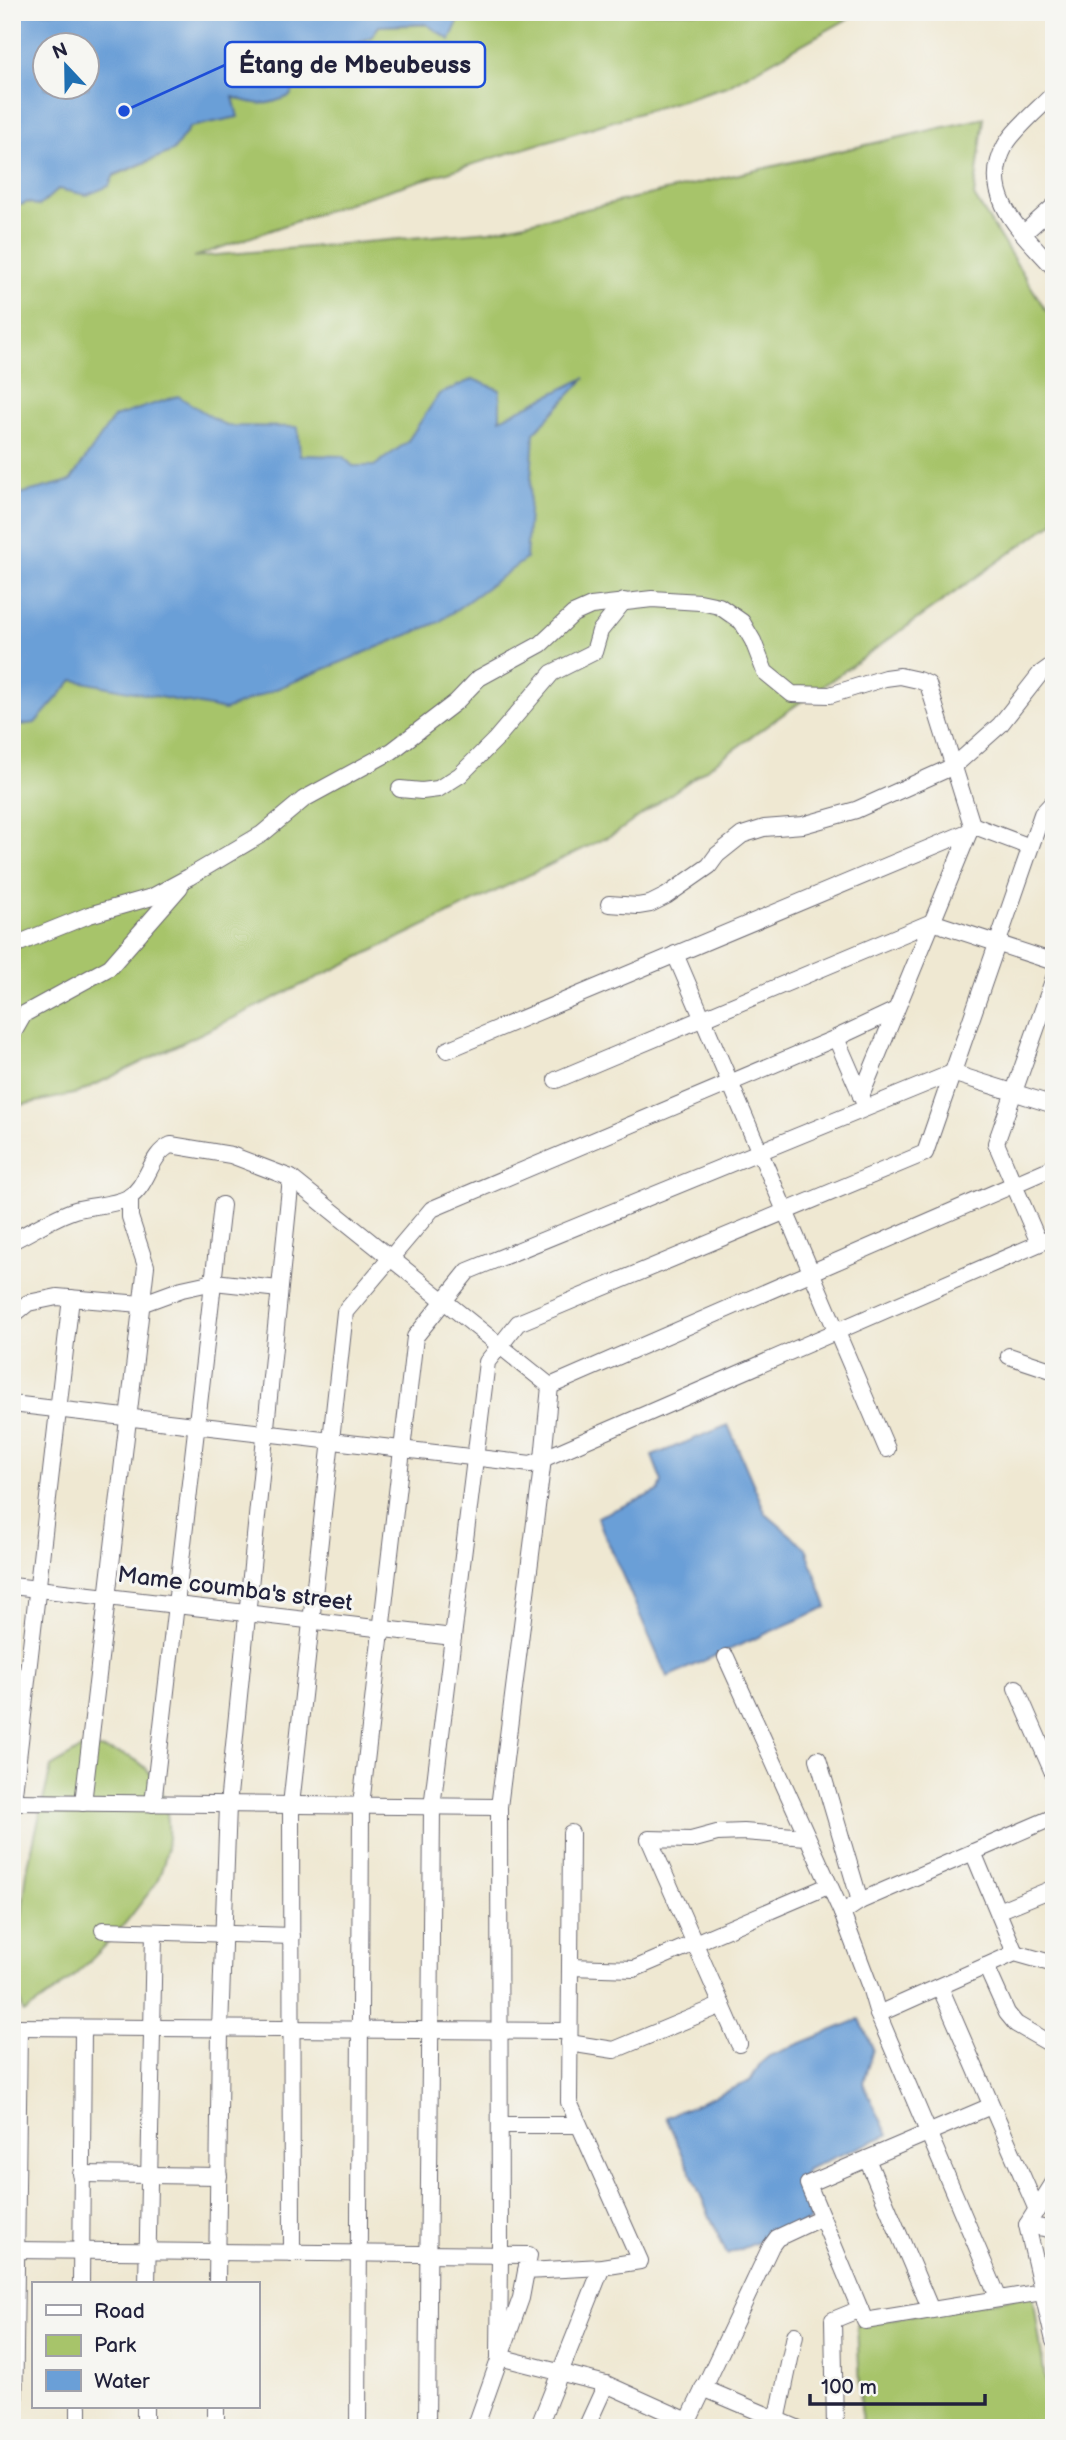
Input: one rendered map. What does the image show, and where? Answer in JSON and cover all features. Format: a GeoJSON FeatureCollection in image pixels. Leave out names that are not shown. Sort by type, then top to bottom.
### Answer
{"type":"FeatureCollection","features":[{"type":"Feature","properties":{"kind":"street"},"geometry":{"type":"LineString","coordinates":[[1054,93],[1006,144],[996,168],[1000,198],[1009,215],[1054,268]]}},
{"type":"Feature","properties":{"kind":"street"},"geometry":{"type":"LineString","coordinates":[[1024,233],[1054,206]]}},
{"type":"Feature","properties":{"kind":"street"},"geometry":{"type":"LineString","coordinates":[[12,946],[89,915],[152,897],[262,834],[314,794],[392,751],[456,702],[479,678],[541,644],[573,614],[591,606],[652,598],[701,602],[726,610],[745,626],[765,671],[792,694],[830,695],[900,676],[928,684],[971,828],[896,1010],[863,1102]]}},
{"type":"Feature","properties":{"kind":"street"},"geometry":{"type":"LineString","coordinates":[[400,789],[438,789],[460,775],[495,740],[552,673],[594,652],[600,632],[624,601]]}},
{"type":"Feature","properties":{"kind":"street"},"geometry":{"type":"LineString","coordinates":[[609,904],[650,904],[709,866],[717,855],[742,835],[764,828],[795,827],[856,810],[954,766],[1000,725],[1040,674],[1054,664]]}},
{"type":"Feature","properties":{"kind":"street"},"geometry":{"type":"LineString","coordinates":[[427,2428],[432,1807],[487,1362],[519,1323],[925,1153],[1042,814],[1054,801]]}},
{"type":"Feature","properties":{"kind":"street"},"geometry":{"type":"LineString","coordinates":[[447,1050],[971,828],[1030,847]]}},
{"type":"Feature","properties":{"kind":"street"},"geometry":{"type":"LineString","coordinates":[[12,1035],[24,1014],[110,967],[189,877]]}},
{"type":"Feature","properties":{"kind":"street"},"geometry":{"type":"LineString","coordinates":[[556,1080],[932,922],[1054,962]]}},
{"type":"Feature","properties":{"kind":"street"},"geometry":{"type":"LineString","coordinates":[[676,954],[887,1449]]}},
{"type":"Feature","properties":{"kind":"street"},"geometry":{"type":"LineString","coordinates":[[12,1405],[531,1464],[1046,1240],[1014,1184],[996,1143],[1054,978]]}},
{"type":"Feature","properties":{"kind":"street"},"geometry":{"type":"LineString","coordinates":[[292,2253],[291,1805],[345,1312],[432,1209],[896,1010]]}},
{"type":"Feature","properties":{"kind":"street"},"geometry":{"type":"LineString","coordinates":[[836,1038],[863,1102]]}},
{"type":"Feature","properties":{"kind":"street"},"geometry":{"type":"LineString","coordinates":[[358,2428],[361,1805],[415,1337],[468,1271],[760,1152],[863,1102],[952,1073],[1054,1105]]}},
{"type":"Feature","properties":{"kind":"street"},"geometry":{"type":"LineString","coordinates":[[12,1241],[74,1210],[122,1201],[131,1196],[144,1182],[158,1154],[171,1144],[231,1155],[291,1178],[550,1386]]}},
{"type":"Feature","properties":{"kind":"street"},"geometry":{"type":"LineString","coordinates":[[550,1386],[1054,1167]]}},
{"type":"Feature","properties":{"kind":"street"},"geometry":{"type":"LineString","coordinates":[[217,2282],[220,2028],[228,1805],[291,1178]]}},
{"type":"Feature","properties":{"kind":"street"},"geometry":{"type":"LineString","coordinates":[[83,1803],[145,1259],[130,1217],[131,1196]]}},
{"type":"Feature","properties":{"kind":"street"},"geometry":{"type":"LineString","coordinates":[[153,1804],[222,1205]]}},
{"type":"Feature","properties":{"kind":"street"},"geometry":{"type":"LineString","coordinates":[[12,1316],[28,1303],[57,1297],[141,1304],[182,1289],[214,1282],[279,1289]]}},
{"type":"Feature","properties":{"kind":"street"},"geometry":{"type":"LineString","coordinates":[[71,1298],[12,1802],[499,1807]]}},
{"type":"Feature","properties":{"kind":"street"},"geometry":{"type":"LineString","coordinates":[[1009,1356],[1054,1371]]}},
{"type":"Feature","properties":{"kind":"street"},"geometry":{"type":"LineString","coordinates":[[499,2357],[499,1807],[550,1386]]}},
{"type":"Feature","properties":{"kind":"street","name":"Mame coumba's street"},"geometry":{"type":"LineString","coordinates":[[12,1586],[453,1637]]}},
{"type":"Feature","properties":{"kind":"street"},"geometry":{"type":"LineString","coordinates":[[726,1657],[842,1913],[878,2014],[999,2300]]}},
{"type":"Feature","properties":{"kind":"street"},"geometry":{"type":"LineString","coordinates":[[1016,1688],[1054,1775]]}},
{"type":"Feature","properties":{"kind":"street"},"geometry":{"type":"LineString","coordinates":[[818,1759],[860,1901]]}},
{"type":"Feature","properties":{"kind":"street"},"geometry":{"type":"LineString","coordinates":[[842,1913],[860,1901],[1054,1817]]}},
{"type":"Feature","properties":{"kind":"street"},"geometry":{"type":"LineString","coordinates":[[739,2044],[649,1839],[691,1839],[717,1833],[744,1832],[806,1838]]}},
{"type":"Feature","properties":{"kind":"street"},"geometry":{"type":"LineString","coordinates":[[526,2271],[602,2267],[640,2261],[569,2102],[571,1833]]}},
{"type":"Feature","properties":{"kind":"street"},"geometry":{"type":"LineString","coordinates":[[973,1852],[1016,1953]]}},
{"type":"Feature","properties":{"kind":"street"},"geometry":{"type":"LineString","coordinates":[[570,1967],[635,1969],[828,1886]]}},
{"type":"Feature","properties":{"kind":"street"},"geometry":{"type":"LineString","coordinates":[[998,1911],[1054,1888]]}},
{"type":"Feature","properties":{"kind":"street"},"geometry":{"type":"LineString","coordinates":[[103,1930],[292,1936]]}},
{"type":"Feature","properties":{"kind":"street"},"geometry":{"type":"LineString","coordinates":[[148,2282],[154,1932]]}},
{"type":"Feature","properties":{"kind":"street"},"geometry":{"type":"LineString","coordinates":[[878,2014],[1016,1953],[1047,1962],[1054,1959]]}},
{"type":"Feature","properties":{"kind":"street"},"geometry":{"type":"LineString","coordinates":[[986,1966],[1007,2013],[1016,2024],[1054,2046]]}},
{"type":"Feature","properties":{"kind":"street"},"geometry":{"type":"LineString","coordinates":[[940,1987],[1037,2210]]}},
{"type":"Feature","properties":{"kind":"street"},"geometry":{"type":"LineString","coordinates":[[14,2428],[15,2027],[500,2031],[569,2037],[614,2050],[722,2005]]}},
{"type":"Feature","properties":{"kind":"street"},"geometry":{"type":"LineString","coordinates":[[81,2282],[83,2028]]}},
{"type":"Feature","properties":{"kind":"street"},"geometry":{"type":"LineString","coordinates":[[991,2106],[808,2184],[865,2321],[999,2300],[1045,2281]]}},
{"type":"Feature","properties":{"kind":"street"},"geometry":{"type":"LineString","coordinates":[[500,2125],[579,2125]]}},
{"type":"Feature","properties":{"kind":"street"},"geometry":{"type":"LineString","coordinates":[[867,2159],[931,2310]]}},
{"type":"Feature","properties":{"kind":"street"},"geometry":{"type":"LineString","coordinates":[[80,2174],[219,2176]]}},
{"type":"Feature","properties":{"kind":"street"},"geometry":{"type":"LineString","coordinates":[[1027,2225],[1054,2182]]}},
{"type":"Feature","properties":{"kind":"street"},"geometry":{"type":"LineString","coordinates":[[499,2357],[606,2384],[686,2424],[771,2246],[778,2238],[822,2217]]}},
{"type":"Feature","properties":{"kind":"street"},"geometry":{"type":"LineString","coordinates":[[1027,2225],[1054,2231]]}},
{"type":"Feature","properties":{"kind":"street"},"geometry":{"type":"LineString","coordinates":[[1027,2225],[1045,2281],[1054,2341]]}},
{"type":"Feature","properties":{"kind":"street"},"geometry":{"type":"LineString","coordinates":[[14,2250],[529,2255],[521,2298],[475,2428]]}},
{"type":"Feature","properties":{"kind":"street"},"geometry":{"type":"LineString","coordinates":[[537,2428],[602,2267]]}},
{"type":"Feature","properties":{"kind":"street"},"geometry":{"type":"LineString","coordinates":[[835,2428],[833,2320],[860,2309]]}},
{"type":"Feature","properties":{"kind":"street"},"geometry":{"type":"LineString","coordinates":[[777,2421],[795,2335]]}},
{"type":"Feature","properties":{"kind":"street"},"geometry":{"type":"LineString","coordinates":[[586,2428],[606,2384]]}},
{"type":"Feature","properties":{"kind":"street"},"geometry":{"type":"LineString","coordinates":[[703,2388],[797,2428]]}},
{"type":"Feature","properties":{"kind":"street"},"geometry":{"type":"LineString","coordinates":[[79,2408],[79,2428]]}},
{"type":"Feature","properties":{"kind":"street"},"geometry":{"type":"LineString","coordinates":[[145,2408],[145,2428]]}},
{"type":"Feature","properties":{"kind":"street"},"geometry":{"type":"LineString","coordinates":[[213,2428],[216,2426],[216,2408]]}},
{"type":"Feature","properties":{"kind":"green space"},"geometry":{"type":"Polygon","coordinates":[[[454,12],[860,12],[727,86],[360,199],[194,257],[490,231],[984,118],[974,196],[1054,323],[1054,522],[616,833],[78,1093],[12,1107],[12,208],[28,202],[39,206],[58,189],[87,195],[114,176],[173,151],[190,127],[237,117],[233,96],[295,85],[323,91],[341,49],[371,37],[379,26],[457,24],[454,12]]]}},
{"type":"Feature","properties":{"kind":"green space"},"geometry":{"type":"Polygon","coordinates":[[[84,1747],[123,1754],[142,1764],[150,1773],[163,1797],[168,1818],[164,1861],[154,1887],[102,1949],[73,1977],[24,2013],[16,1989],[12,1989],[12,1930],[22,1915],[27,1870],[51,1767],[84,1747]]]}},
{"type":"Feature","properties":{"kind":"green space"},"geometry":{"type":"Polygon","coordinates":[[[1033,2294],[1052,2428],[862,2428],[857,2325],[1033,2294]]]}},
{"type":"Feature","properties":{"kind":"water"},"geometry":{"type":"Polygon","coordinates":[[[12,12],[454,12],[457,24],[450,40],[426,24],[379,26],[371,37],[341,49],[323,91],[295,85],[290,96],[262,104],[233,97],[238,117],[190,127],[173,151],[114,175],[109,186],[87,195],[58,189],[39,206],[28,202],[12,208],[12,12]]]}},
{"type":"Feature","properties":{"kind":"water"},"geometry":{"type":"Polygon","coordinates":[[[585,378],[534,433],[526,559],[439,622],[225,710],[73,680],[35,723],[12,726],[12,512],[19,494],[70,481],[114,417],[178,396],[226,426],[298,427],[300,455],[342,456],[353,466],[374,466],[407,442],[439,394],[473,379],[500,390],[500,419],[585,378]]]}},
{"type":"Feature","properties":{"kind":"water"},"geometry":{"type":"Polygon","coordinates":[[[728,1425],[766,1514],[806,1548],[827,1607],[667,1677],[597,1517],[659,1491],[662,1482],[652,1456],[728,1425]]]}},
{"type":"Feature","properties":{"kind":"water"},"geometry":{"type":"Polygon","coordinates":[[[860,2019],[873,2049],[863,2083],[888,2135],[807,2169],[801,2188],[811,2220],[727,2255],[666,2117],[750,2081],[760,2064],[769,2056],[860,2019]]]}},
{"type":"Feature","properties":{"kind":"place","name":"Étang de Mbeubeuss"},"geometry":{"type":"Point","coordinates":[124,111]}}]}
